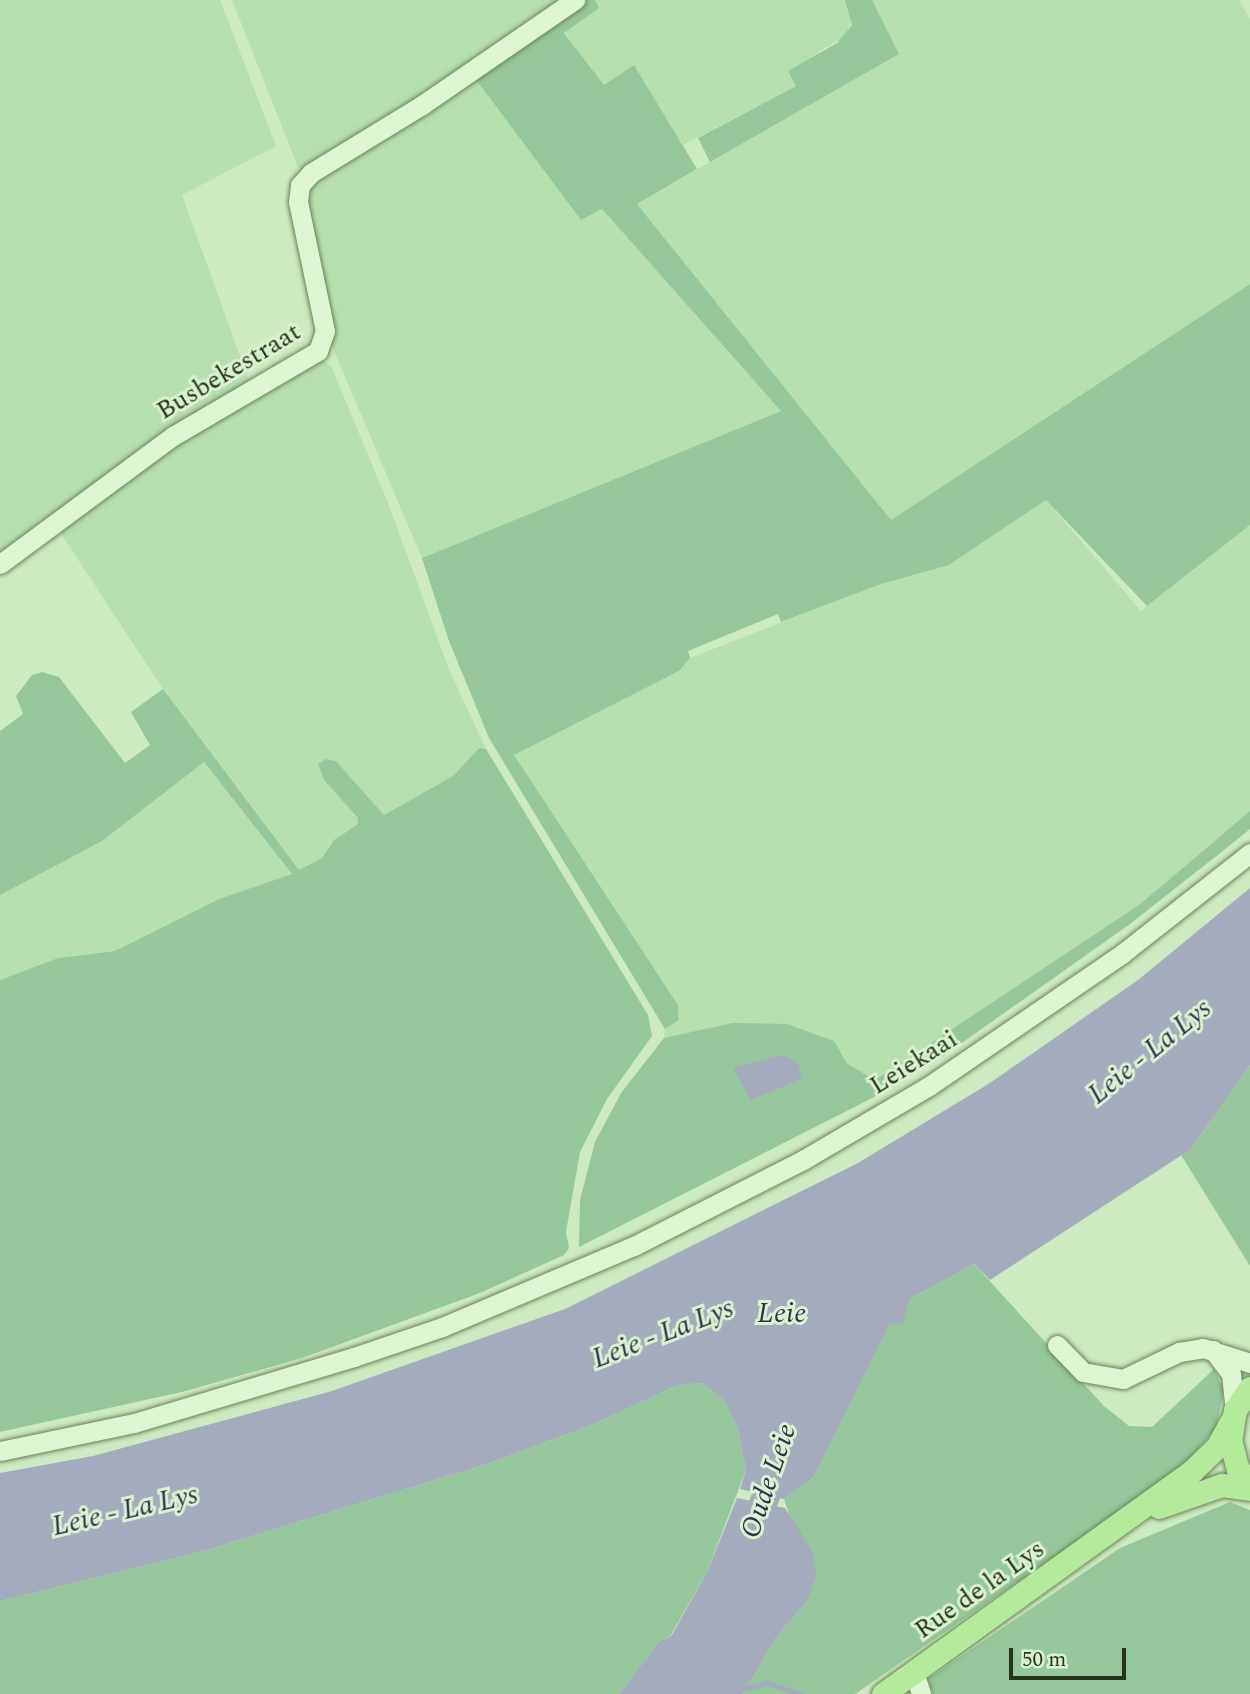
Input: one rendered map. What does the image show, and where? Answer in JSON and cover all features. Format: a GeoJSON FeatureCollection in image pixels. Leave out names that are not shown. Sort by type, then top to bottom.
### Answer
{"type":"FeatureCollection","features":[{"type":"Feature","properties":{"kind":"main road","name":"Rue de la Lys"},"geometry":{"type":"LineString","coordinates":[[883,1694],[917,1683],[1205,1460],[1250,1388]]}},
{"type":"Feature","properties":{"kind":"main road"},"geometry":{"type":"LineString","coordinates":[[1233,1415],[1231,1450],[1250,1487]]}},
{"type":"Feature","properties":{"kind":"main road","name":"Rue de la Lys"},"geometry":{"type":"LineString","coordinates":[[1110,1532],[1212,1487],[1250,1487]]}},
{"type":"Feature","properties":{"kind":"street","name":"Busbekestraat"},"geometry":{"type":"LineString","coordinates":[[0,564],[173,436],[324,345],[325,331],[298,202],[300,185],[311,173],[422,106],[575,0]]}},
{"type":"Feature","properties":{"kind":"street","name":"Leiekaai"},"geometry":{"type":"LineString","coordinates":[[0,1451],[134,1423],[279,1381],[442,1327],[578,1271],[803,1160],[929,1086],[1123,953],[1250,853]]}},
{"type":"Feature","properties":{"kind":"street"},"geometry":{"type":"LineString","coordinates":[[1057,1345],[1083,1372],[1123,1379],[1179,1352],[1213,1350],[1250,1363]]}},
{"type":"Feature","properties":{"kind":"street"},"geometry":{"type":"LineString","coordinates":[[1213,1350],[1231,1374],[1233,1415]]}},
{"type":"Feature","properties":{"kind":"green space"},"geometry":{"type":"Polygon","coordinates":[[[0,0],[220,0],[276,146],[182,195],[250,384],[0,559],[0,0]]]}},
{"type":"Feature","properties":{"kind":"green space"},"geometry":{"type":"Polygon","coordinates":[[[232,0],[568,0],[309,169],[298,167],[232,0]]]}},
{"type":"Feature","properties":{"kind":"green space"},"geometry":{"type":"Polygon","coordinates":[[[586,0],[595,0],[599,8],[564,33],[604,85],[634,65],[697,169],[637,204],[891,520],[1250,284],[1250,525],[1147,606],[1046,500],[949,565],[881,584],[781,622],[778,614],[688,651],[690,658],[679,671],[514,755],[678,1005],[679,1020],[665,1029],[489,738],[449,641],[422,558],[781,411],[602,209],[581,220],[474,77],[586,0]]]}},
{"type":"Feature","properties":{"kind":"green space"},"geometry":{"type":"Polygon","coordinates":[[[595,0],[845,0],[853,17],[845,37],[819,51],[796,86],[683,145],[634,65],[604,86],[564,32],[599,8],[595,0]]]}},
{"type":"Feature","properties":{"kind":"green space"},"geometry":{"type":"Polygon","coordinates":[[[845,0],[872,0],[899,54],[710,162],[698,138],[796,86],[788,71],[837,43],[852,25],[845,0]]]}},
{"type":"Feature","properties":{"kind":"green space"},"geometry":{"type":"Polygon","coordinates":[[[872,0],[1239,0],[1250,19],[1250,284],[891,520],[637,204],[899,54],[872,0]]]}},
{"type":"Feature","properties":{"kind":"green space"},"geometry":{"type":"Polygon","coordinates":[[[474,77],[581,219],[602,209],[781,411],[422,558],[332,346],[303,200],[310,180],[474,77]]]}},
{"type":"Feature","properties":{"kind":"green space"},"geometry":{"type":"Polygon","coordinates":[[[319,358],[331,366],[388,503],[450,672],[486,749],[479,748],[453,776],[384,815],[336,761],[325,759],[318,764],[324,780],[358,818],[358,824],[334,840],[322,858],[299,870],[163,689],[56,526],[95,494],[319,358]]]}},
{"type":"Feature","properties":{"kind":"green space"},"geometry":{"type":"Polygon","coordinates":[[[1046,500],[1141,611],[1250,525],[1250,811],[1139,905],[875,1080],[847,1062],[842,1052],[732,1023],[664,1038],[665,1029],[679,1020],[678,1005],[513,755],[679,671],[690,658],[881,584],[949,565],[1046,500]]]}},
{"type":"Feature","properties":{"kind":"green space"},"geometry":{"type":"Polygon","coordinates":[[[42,672],[59,677],[125,763],[150,745],[131,712],[163,689],[299,870],[322,858],[334,840],[358,824],[358,818],[324,780],[318,764],[325,759],[336,761],[384,815],[453,776],[479,748],[486,749],[648,1015],[652,1036],[607,1099],[580,1152],[566,1232],[569,1248],[564,1255],[480,1293],[302,1358],[186,1391],[0,1432],[0,980],[58,958],[115,951],[219,899],[292,874],[204,762],[102,841],[0,895],[0,731],[23,714],[16,696],[32,675],[42,672]]]}},
{"type":"Feature","properties":{"kind":"green space"},"geometry":{"type":"Polygon","coordinates":[[[204,762],[292,874],[219,899],[115,951],[58,958],[0,980],[0,895],[204,762]]]}},
{"type":"Feature","properties":{"kind":"green space"},"geometry":{"type":"Polygon","coordinates":[[[1250,811],[1250,829],[1224,850],[1130,924],[942,1057],[884,1092],[579,1247],[580,1200],[595,1142],[621,1093],[664,1038],[732,1023],[787,1024],[834,1041],[847,1063],[875,1080],[1139,905],[1250,811]]]}},
{"type":"Feature","properties":{"kind":"green space"},"geometry":{"type":"Polygon","coordinates":[[[1250,1065],[1250,1266],[1181,1155],[1191,1149],[1250,1065]]]}},
{"type":"Feature","properties":{"kind":"green space"},"geometry":{"type":"Polygon","coordinates":[[[974,1264],[1104,1406],[1129,1426],[1152,1427],[1214,1369],[1224,1390],[1216,1428],[1181,1469],[855,1694],[743,1694],[775,1639],[807,1601],[814,1554],[793,1526],[784,1499],[814,1477],[890,1324],[904,1322],[910,1299],[974,1264]]]}},
{"type":"Feature","properties":{"kind":"green space"},"geometry":{"type":"Polygon","coordinates":[[[702,1383],[724,1400],[737,1427],[746,1470],[707,1572],[671,1635],[659,1642],[619,1694],[0,1694],[0,1601],[200,1552],[484,1465],[592,1425],[678,1385],[702,1383]]]}},
{"type":"Feature","properties":{"kind":"green space"},"geometry":{"type":"Polygon","coordinates":[[[1230,1502],[1250,1510],[1250,1694],[933,1694],[928,1679],[1120,1548],[1230,1502]]]}},
{"type":"Feature","properties":{"kind":"water","name":"Leie"},"geometry":{"type":"Polygon","coordinates":[[[1250,888],[1250,1065],[1191,1149],[990,1280],[974,1264],[910,1299],[904,1323],[890,1324],[814,1477],[784,1499],[740,1489],[746,1470],[737,1427],[724,1400],[702,1383],[678,1385],[592,1425],[484,1465],[200,1552],[0,1601],[0,1473],[93,1456],[332,1391],[565,1309],[858,1163],[990,1083],[1138,980],[1250,888]]]}},
{"type":"Feature","properties":{"kind":"water"},"geometry":{"type":"Polygon","coordinates":[[[781,1055],[797,1061],[803,1078],[751,1100],[733,1068],[781,1055]]]}},
{"type":"Feature","properties":{"kind":"water"},"geometry":{"type":"Polygon","coordinates":[[[737,1498],[785,1508],[814,1554],[816,1576],[807,1601],[775,1639],[743,1694],[619,1694],[659,1642],[672,1635],[707,1572],[737,1498]]]}},
{"type":"Feature","properties":{"kind":"waterway","name":"Oude Leie"},"geometry":{"type":"LineString","coordinates":[[749,1540],[780,1460]]}},
{"type":"Feature","properties":{"kind":"waterway"},"geometry":{"type":"LineString","coordinates":[[743,1689],[767,1683],[801,1694]]}},
{"type":"Feature","properties":{"kind":"water label","name":"Leie - La Lys"},"geometry":{"type":"Point","coordinates":[1150,1052]}},
{"type":"Feature","properties":{"kind":"water label","name":"Leie - La Lys"},"geometry":{"type":"Point","coordinates":[663,1334]}},
{"type":"Feature","properties":{"kind":"water label","name":"Leie - La Lys"},"geometry":{"type":"Point","coordinates":[125,1511]}}]}
